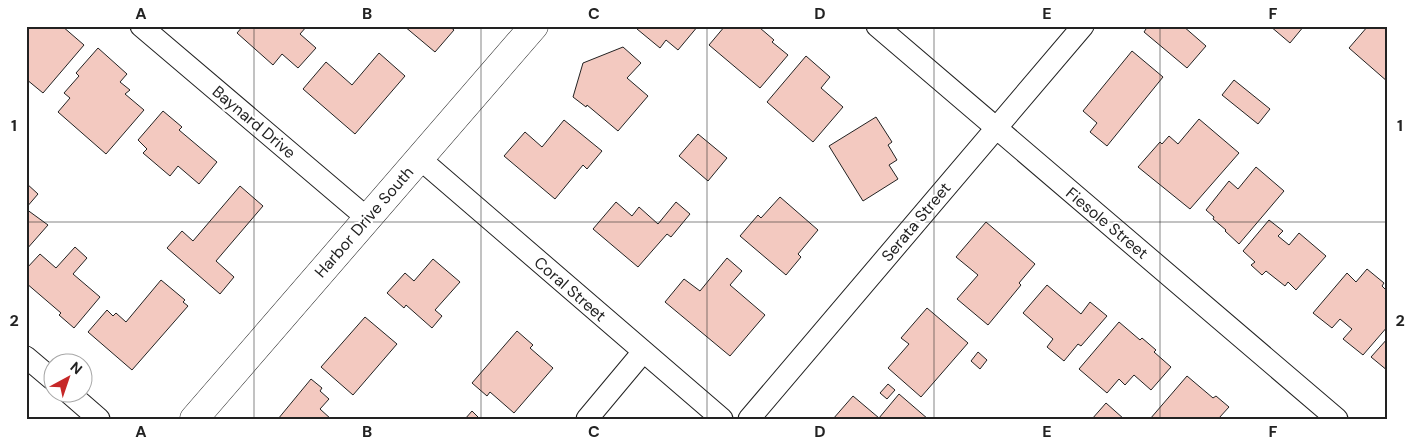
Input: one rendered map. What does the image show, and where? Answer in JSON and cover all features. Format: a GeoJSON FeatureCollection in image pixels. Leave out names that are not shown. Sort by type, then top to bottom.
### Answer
{"type":"FeatureCollection","features":[{"type":"Feature","properties":{"kind":"street","name":"Baynard Drive"},"geometry":{"type":"LineString","coordinates":[[141,26],[367,218]]}},
{"type":"Feature","properties":{"kind":"street","name":"Harbor Drive South"},"geometry":{"type":"LineString","coordinates":[[194,419],[534,26]]}},
{"type":"Feature","properties":{"kind":"street","name":"Fiesole Street"},"geometry":{"type":"LineString","coordinates":[[877,26],[1337,419]]}},
{"type":"Feature","properties":{"kind":"street","name":"Serata Street"},"geometry":{"type":"LineString","coordinates":[[749,419],[1083,26]]}},
{"type":"Feature","properties":{"kind":"street","name":"Coral Street"},"geometry":{"type":"LineString","coordinates":[[419,158],[722,419]]}},
{"type":"Feature","properties":{"kind":"street"},"geometry":{"type":"LineString","coordinates":[[587,419],[643,352]]}},
{"type":"Feature","properties":{"kind":"street"},"geometry":{"type":"LineString","coordinates":[[26,357],[42,371]]}},
{"type":"Feature","properties":{"kind":"street"},"geometry":{"type":"LineString","coordinates":[[79,402],[99,419]]}},
{"type":"Feature","properties":{"kind":"building"},"geometry":{"type":"Polygon","coordinates":[[[26,26],[46,26],[49,28],[51,26],[62,26],[84,45],[43,93],[26,79],[26,26]]]}},
{"type":"Feature","properties":{"kind":"building"},"geometry":{"type":"Polygon","coordinates":[[[243,26],[307,26],[300,34],[316,48],[298,68],[282,54],[273,65],[237,33],[243,26]]]}},
{"type":"Feature","properties":{"kind":"building"},"geometry":{"type":"Polygon","coordinates":[[[404,26],[449,26],[454,30],[435,52],[404,26]]]}},
{"type":"Feature","properties":{"kind":"building"},"geometry":{"type":"Polygon","coordinates":[[[639,26],[698,26],[678,50],[666,40],[660,48],[637,29],[639,26]]]}},
{"type":"Feature","properties":{"kind":"building"},"geometry":{"type":"Polygon","coordinates":[[[725,26],[762,26],[760,28],[774,40],[772,42],[788,55],[760,88],[709,45],[725,26]]]}},
{"type":"Feature","properties":{"kind":"building"},"geometry":{"type":"Polygon","coordinates":[[[1148,26],[1183,26],[1206,46],[1187,68],[1144,32],[1148,26]]]}},
{"type":"Feature","properties":{"kind":"building"},"geometry":{"type":"Polygon","coordinates":[[[1270,26],[1304,26],[1290,43],[1270,26]]]}},
{"type":"Feature","properties":{"kind":"building"},"geometry":{"type":"Polygon","coordinates":[[[1368,26],[1388,26],[1388,82],[1349,48],[1368,26]]]}},
{"type":"Feature","properties":{"kind":"building"},"geometry":{"type":"Polygon","coordinates":[[[623,47],[641,63],[627,78],[648,96],[618,131],[587,105],[586,107],[573,97],[583,63],[623,47]]]}},
{"type":"Feature","properties":{"kind":"building"},"geometry":{"type":"Polygon","coordinates":[[[98,48],[127,74],[120,82],[130,90],[125,94],[144,110],[106,154],[58,112],[70,98],[64,93],[79,76],[76,73],[98,48]]]}},
{"type":"Feature","properties":{"kind":"building"},"geometry":{"type":"Polygon","coordinates":[[[1132,51],[1163,77],[1107,146],[1090,132],[1097,123],[1083,111],[1132,51]]]}},
{"type":"Feature","properties":{"kind":"building"},"geometry":{"type":"Polygon","coordinates":[[[379,53],[405,76],[355,134],[303,89],[326,62],[352,85],[379,53]]]}},
{"type":"Feature","properties":{"kind":"building"},"geometry":{"type":"Polygon","coordinates":[[[806,56],[830,77],[821,88],[843,107],[813,142],[767,102],[806,56]]]}},
{"type":"Feature","properties":{"kind":"building"},"geometry":{"type":"Polygon","coordinates":[[[1234,80],[1270,109],[1258,124],[1222,95],[1234,80]]]}},
{"type":"Feature","properties":{"kind":"building"},"geometry":{"type":"Polygon","coordinates":[[[163,111],[182,127],[179,130],[217,162],[199,184],[178,166],[170,176],[143,153],[147,149],[138,140],[163,111]]]}},
{"type":"Feature","properties":{"kind":"building"},"geometry":{"type":"Polygon","coordinates":[[[876,117],[892,142],[888,145],[897,160],[889,165],[898,179],[863,201],[829,146],[876,117]]]}},
{"type":"Feature","properties":{"kind":"building"},"geometry":{"type":"Polygon","coordinates":[[[1199,119],[1239,153],[1190,209],[1138,167],[1160,142],[1162,144],[1169,136],[1178,144],[1199,119]]]}},
{"type":"Feature","properties":{"kind":"building"},"geometry":{"type":"Polygon","coordinates":[[[564,120],[602,151],[587,169],[583,165],[555,199],[504,156],[525,132],[542,147],[564,120]]]}},
{"type":"Feature","properties":{"kind":"building"},"geometry":{"type":"Polygon","coordinates":[[[698,134],[727,158],[708,181],[679,156],[698,134]]]}},
{"type":"Feature","properties":{"kind":"building"},"geometry":{"type":"Polygon","coordinates":[[[1256,167],[1284,191],[1239,244],[1206,210],[1229,181],[1238,189],[1256,167]]]}},
{"type":"Feature","properties":{"kind":"building"},"geometry":{"type":"Polygon","coordinates":[[[26,183],[38,194],[26,208],[26,183]]]}},
{"type":"Feature","properties":{"kind":"building"},"geometry":{"type":"Polygon","coordinates":[[[240,186],[263,206],[216,261],[234,277],[220,294],[167,248],[182,231],[193,241],[240,186]]]}},
{"type":"Feature","properties":{"kind":"building"},"geometry":{"type":"Polygon","coordinates":[[[780,197],[818,230],[798,254],[801,257],[786,275],[740,236],[758,215],[761,218],[780,197]]]}},
{"type":"Feature","properties":{"kind":"building"},"geometry":{"type":"Polygon","coordinates":[[[616,202],[632,216],[639,207],[658,224],[676,202],[690,214],[671,237],[667,234],[638,267],[593,229],[616,202]]]}},
{"type":"Feature","properties":{"kind":"building"},"geometry":{"type":"Polygon","coordinates":[[[26,209],[48,225],[26,250],[26,209]]]}},
{"type":"Feature","properties":{"kind":"building"},"geometry":{"type":"Polygon","coordinates":[[[1269,220],[1283,231],[1278,236],[1289,245],[1299,233],[1326,256],[1296,290],[1288,282],[1285,286],[1266,271],[1262,275],[1251,265],[1255,262],[1243,251],[1269,220]]]}},
{"type":"Feature","properties":{"kind":"building"},"geometry":{"type":"Polygon","coordinates":[[[986,222],[1035,264],[1019,283],[1021,285],[988,325],[957,299],[978,275],[956,257],[986,222]]]}},
{"type":"Feature","properties":{"kind":"building"},"geometry":{"type":"Polygon","coordinates":[[[75,247],[87,258],[73,274],[100,297],[74,328],[59,315],[61,313],[26,283],[26,269],[40,254],[56,268],[75,247]]]}},
{"type":"Feature","properties":{"kind":"building"},"geometry":{"type":"Polygon","coordinates":[[[727,258],[742,271],[730,285],[765,315],[730,356],[665,302],[684,279],[700,291],[727,258]]]}},
{"type":"Feature","properties":{"kind":"building"},"geometry":{"type":"Polygon","coordinates":[[[433,259],[460,282],[435,310],[442,316],[432,328],[406,305],[404,308],[387,293],[405,273],[414,281],[433,259]]]}},
{"type":"Feature","properties":{"kind":"building"},"geometry":{"type":"Polygon","coordinates":[[[1367,269],[1384,283],[1382,286],[1388,292],[1388,326],[1363,355],[1343,339],[1352,329],[1340,319],[1332,328],[1313,313],[1347,273],[1356,282],[1367,269]]]}},
{"type":"Feature","properties":{"kind":"building"},"geometry":{"type":"Polygon","coordinates":[[[161,280],[185,300],[183,302],[188,306],[132,370],[88,332],[107,310],[113,316],[116,313],[126,322],[161,280]]]}},
{"type":"Feature","properties":{"kind":"building"},"geometry":{"type":"Polygon","coordinates":[[[1047,285],[1081,314],[1090,302],[1107,316],[1081,346],[1078,344],[1064,361],[1047,347],[1053,339],[1023,313],[1047,285]]]}},
{"type":"Feature","properties":{"kind":"building"},"geometry":{"type":"Polygon","coordinates":[[[927,308],[968,343],[921,397],[888,368],[909,344],[901,338],[927,308]]]}},
{"type":"Feature","properties":{"kind":"building"},"geometry":{"type":"Polygon","coordinates":[[[365,317],[397,344],[353,395],[321,367],[365,317]]]}},
{"type":"Feature","properties":{"kind":"building"},"geometry":{"type":"Polygon","coordinates":[[[1119,322],[1140,340],[1142,338],[1156,350],[1154,352],[1171,367],[1151,390],[1134,375],[1125,385],[1119,379],[1107,393],[1079,369],[1119,322]]]}},
{"type":"Feature","properties":{"kind":"building"},"geometry":{"type":"Polygon","coordinates":[[[517,331],[533,345],[530,348],[553,368],[514,413],[490,392],[487,396],[472,383],[517,331]]]}},
{"type":"Feature","properties":{"kind":"building"},"geometry":{"type":"Polygon","coordinates":[[[1388,338],[1388,371],[1371,357],[1388,338]]]}},
{"type":"Feature","properties":{"kind":"building"},"geometry":{"type":"Polygon","coordinates":[[[978,352],[987,360],[980,369],[971,361],[978,352]]]}},
{"type":"Feature","properties":{"kind":"building"},"geometry":{"type":"Polygon","coordinates":[[[1187,376],[1213,398],[1216,396],[1229,407],[1219,418],[1221,419],[1150,419],[1187,376]]]}},
{"type":"Feature","properties":{"kind":"building"},"geometry":{"type":"Polygon","coordinates":[[[311,379],[322,388],[320,391],[329,399],[320,409],[331,419],[278,419],[311,379]]]}},
{"type":"Feature","properties":{"kind":"building"},"geometry":{"type":"Polygon","coordinates":[[[888,384],[895,390],[887,399],[880,393],[888,384]]]}},
{"type":"Feature","properties":{"kind":"building"},"geometry":{"type":"Polygon","coordinates":[[[899,394],[928,419],[833,419],[853,396],[879,418],[899,394]]]}},
{"type":"Feature","properties":{"kind":"building"},"geometry":{"type":"Polygon","coordinates":[[[1106,403],[1124,419],[1092,419],[1106,403]]]}},
{"type":"Feature","properties":{"kind":"building"},"geometry":{"type":"Polygon","coordinates":[[[472,411],[480,419],[465,419],[472,411]]]}}]}
